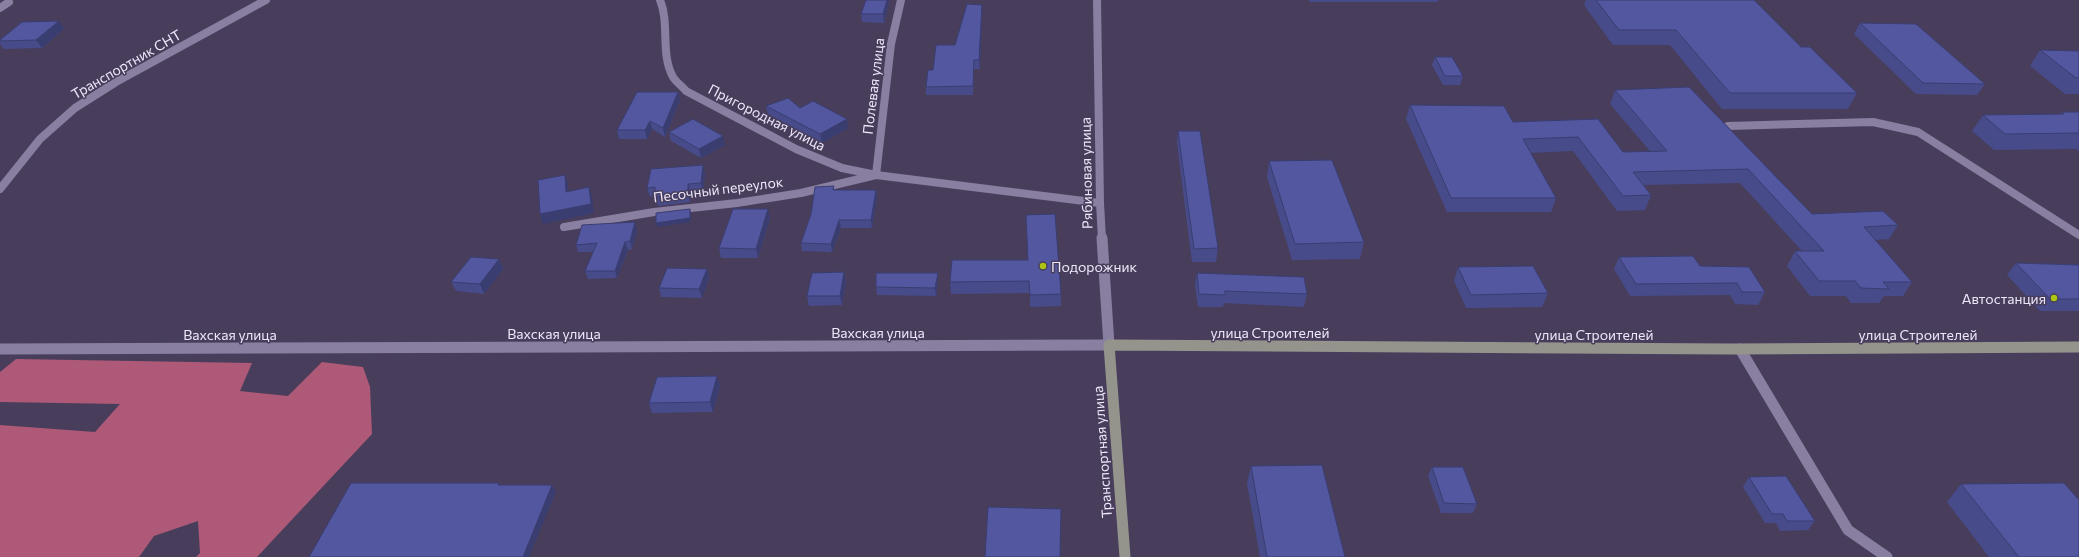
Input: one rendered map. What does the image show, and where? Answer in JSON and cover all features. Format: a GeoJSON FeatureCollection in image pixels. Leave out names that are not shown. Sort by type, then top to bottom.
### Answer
{"type":"FeatureCollection","features":[{"type":"Feature","properties":{"kind":"main road","name":"улица Строителей"},"geometry":{"type":"LineString","coordinates":[[1109,345],[1740,349],[2079,347]]}},
{"type":"Feature","properties":{"kind":"main road","name":"Транспортная улица"},"geometry":{"type":"LineString","coordinates":[[1109,345],[1125,557]]}},
{"type":"Feature","properties":{"kind":"street","name":"Транспортник СНТ"},"geometry":{"type":"LineString","coordinates":[[0,189],[40,139],[75,108],[116,82],[266,0]]}},
{"type":"Feature","properties":{"kind":"street","name":"Пригородная улица"},"geometry":{"type":"LineString","coordinates":[[660,0],[664,8],[668,60],[672,76],[686,91],[796,149],[842,168],[876,175],[1100,203]]}},
{"type":"Feature","properties":{"kind":"street","name":"Полевая улица"},"geometry":{"type":"LineString","coordinates":[[876,175],[891,44],[901,0]]}},
{"type":"Feature","properties":{"kind":"street","name":"Рябиновая улица"},"geometry":{"type":"LineString","coordinates":[[1097,0],[1100,203],[1109,345]]}},
{"type":"Feature","properties":{"kind":"street"},"geometry":{"type":"LineString","coordinates":[[0,8],[9,2]]}},
{"type":"Feature","properties":{"kind":"street"},"geometry":{"type":"LineString","coordinates":[[1728,126],[1873,122],[1918,132],[2079,235]]}},
{"type":"Feature","properties":{"kind":"street","name":"Песочный переулок"},"geometry":{"type":"LineString","coordinates":[[564,227],[654,212],[737,203],[787,195],[876,175]]}},
{"type":"Feature","properties":{"kind":"street","name":"Вахская улица"},"geometry":{"type":"LineString","coordinates":[[0,349],[1109,345]]}},
{"type":"Feature","properties":{"kind":"street"},"geometry":{"type":"LineString","coordinates":[[1740,349],[1848,530],[1887,557]]}},
{"type":"Feature","properties":{"kind":"shaded area"},"geometry":{"type":"Polygon","coordinates":[[[16,359],[252,363],[240,391],[288,396],[322,362],[363,367],[370,387],[372,434],[257,557],[196,557],[200,553],[198,521],[154,536],[139,557],[0,557],[0,425],[95,432],[120,404],[0,402],[0,372],[16,359]]]}},
{"type":"Feature","properties":{"kind":"building"},"geometry":{"type":"Polygon","coordinates":[[[866,0],[887,0],[883,14],[861,14],[866,0]]]}},
{"type":"Feature","properties":{"kind":"building"},"geometry":{"type":"Polygon","coordinates":[[[1596,0],[1754,0],[1801,47],[1810,47],[1857,93],[1730,93],[1676,30],[1619,30],[1596,0]]]}},
{"type":"Feature","properties":{"kind":"building"},"geometry":{"type":"Polygon","coordinates":[[[967,4],[982,5],[979,60],[974,60],[973,86],[926,87],[928,70],[933,70],[936,45],[955,45],[967,4]]]}},
{"type":"Feature","properties":{"kind":"building"},"geometry":{"type":"Polygon","coordinates":[[[59,21],[36,40],[0,41],[22,22],[59,21]]]}},
{"type":"Feature","properties":{"kind":"building"},"geometry":{"type":"Polygon","coordinates":[[[1860,23],[1916,24],[1985,84],[1923,83],[1860,23]]]}},
{"type":"Feature","properties":{"kind":"building"},"geometry":{"type":"Polygon","coordinates":[[[2040,50],[2079,51],[2079,78],[2076,78],[2040,50]]]}},
{"type":"Feature","properties":{"kind":"building"},"geometry":{"type":"Polygon","coordinates":[[[1435,57],[1452,57],[1463,76],[1445,76],[1435,57]]]}},
{"type":"Feature","properties":{"kind":"building"},"geometry":{"type":"Polygon","coordinates":[[[1689,87],[1812,214],[1883,211],[1898,225],[1864,227],[1912,282],[1883,282],[1889,289],[1861,288],[1855,281],[1819,281],[1795,251],[1824,251],[1748,169],[1633,172],[1651,195],[1623,196],[1578,137],[1523,139],[1556,198],[1451,198],[1410,105],[1504,106],[1513,122],[1598,119],[1623,152],[1667,151],[1615,90],[1689,87]]]}},
{"type":"Feature","properties":{"kind":"building"},"geometry":{"type":"Polygon","coordinates":[[[637,92],[678,92],[663,128],[650,121],[645,130],[617,130],[637,92]]]}},
{"type":"Feature","properties":{"kind":"building"},"geometry":{"type":"Polygon","coordinates":[[[788,98],[800,108],[813,101],[847,119],[820,134],[766,106],[788,98]]]}},
{"type":"Feature","properties":{"kind":"building"},"geometry":{"type":"Polygon","coordinates":[[[2062,112],[2079,112],[2079,133],[2005,134],[1983,115],[2064,114],[2062,112]]]}},
{"type":"Feature","properties":{"kind":"building"},"geometry":{"type":"Polygon","coordinates":[[[693,119],[723,136],[699,149],[669,132],[693,119]]]}},
{"type":"Feature","properties":{"kind":"building"},"geometry":{"type":"Polygon","coordinates":[[[1178,131],[1200,131],[1218,248],[1194,249],[1178,131]]]}},
{"type":"Feature","properties":{"kind":"building"},"geometry":{"type":"Polygon","coordinates":[[[1332,160],[1364,242],[1295,244],[1269,161],[1332,160]]]}},
{"type":"Feature","properties":{"kind":"building"},"geometry":{"type":"Polygon","coordinates":[[[703,165],[701,183],[688,184],[688,193],[655,197],[655,187],[647,188],[651,169],[703,165]]]}},
{"type":"Feature","properties":{"kind":"building"},"geometry":{"type":"Polygon","coordinates":[[[565,175],[566,192],[589,187],[591,204],[540,214],[538,180],[565,175]]]}},
{"type":"Feature","properties":{"kind":"building"},"geometry":{"type":"Polygon","coordinates":[[[834,186],[833,190],[876,190],[871,220],[839,220],[831,244],[801,243],[811,214],[815,187],[834,186]]]}},
{"type":"Feature","properties":{"kind":"building"},"geometry":{"type":"Polygon","coordinates":[[[690,209],[690,218],[656,223],[656,213],[690,209]]]}},
{"type":"Feature","properties":{"kind":"building"},"geometry":{"type":"Polygon","coordinates":[[[733,209],[768,209],[756,249],[719,248],[733,209]]]}},
{"type":"Feature","properties":{"kind":"building"},"geometry":{"type":"Polygon","coordinates":[[[1055,214],[1061,294],[1030,295],[1029,281],[950,282],[952,260],[1028,260],[1026,215],[1055,214]]]}},
{"type":"Feature","properties":{"kind":"building"},"geometry":{"type":"Polygon","coordinates":[[[635,222],[630,241],[625,242],[615,271],[585,271],[597,243],[576,245],[582,225],[635,222]]]}},
{"type":"Feature","properties":{"kind":"building"},"geometry":{"type":"Polygon","coordinates":[[[1693,256],[1700,266],[1749,267],[1765,292],[1742,292],[1737,283],[1636,284],[1619,257],[1693,256]]]}},
{"type":"Feature","properties":{"kind":"building"},"geometry":{"type":"Polygon","coordinates":[[[471,257],[499,259],[480,284],[451,282],[471,257]]]}},
{"type":"Feature","properties":{"kind":"building"},"geometry":{"type":"Polygon","coordinates":[[[2016,263],[2079,265],[2079,299],[2050,299],[2016,263]]]}},
{"type":"Feature","properties":{"kind":"building"},"geometry":{"type":"Polygon","coordinates":[[[1533,266],[1548,293],[1471,295],[1458,267],[1533,266]]]}},
{"type":"Feature","properties":{"kind":"building"},"geometry":{"type":"Polygon","coordinates":[[[667,268],[707,269],[699,289],[659,288],[667,268]]]}},
{"type":"Feature","properties":{"kind":"building"},"geometry":{"type":"Polygon","coordinates":[[[844,272],[840,296],[807,296],[812,273],[844,272]]]}},
{"type":"Feature","properties":{"kind":"building"},"geometry":{"type":"Polygon","coordinates":[[[876,273],[938,273],[935,288],[876,287],[876,273]]]}},
{"type":"Feature","properties":{"kind":"building"},"geometry":{"type":"Polygon","coordinates":[[[1197,273],[1304,277],[1307,294],[1225,291],[1225,295],[1199,294],[1197,273]]]}},
{"type":"Feature","properties":{"kind":"building"},"geometry":{"type":"Polygon","coordinates":[[[717,376],[710,402],[649,403],[657,377],[717,376]]]}},
{"type":"Feature","properties":{"kind":"building"},"geometry":{"type":"Polygon","coordinates":[[[1322,465],[1345,557],[1267,557],[1251,466],[1322,465]]]}},
{"type":"Feature","properties":{"kind":"building"},"geometry":{"type":"Polygon","coordinates":[[[1432,467],[1463,467],[1477,504],[1444,503],[1432,467]]]}},
{"type":"Feature","properties":{"kind":"building"},"geometry":{"type":"Polygon","coordinates":[[[1786,476],[1815,521],[1787,521],[1783,514],[1772,514],[1749,477],[1786,476]]]}},
{"type":"Feature","properties":{"kind":"building"},"geometry":{"type":"Polygon","coordinates":[[[351,483],[499,483],[498,485],[552,485],[523,557],[309,557],[351,483]]]}},
{"type":"Feature","properties":{"kind":"building"},"geometry":{"type":"Polygon","coordinates":[[[2064,483],[2079,500],[2079,557],[2019,557],[1961,484],[2064,483]]]}},
{"type":"Feature","properties":{"kind":"building"},"geometry":{"type":"Polygon","coordinates":[[[988,507],[1061,509],[1060,557],[985,557],[988,507]]]}},
{"type":"Feature","properties":{"kind":"place","name":"Подорожник"},"geometry":{"type":"Point","coordinates":[1043,266]}},
{"type":"Feature","properties":{"kind":"place","name":"Автостанция"},"geometry":{"type":"Point","coordinates":[2054,298]}}]}
